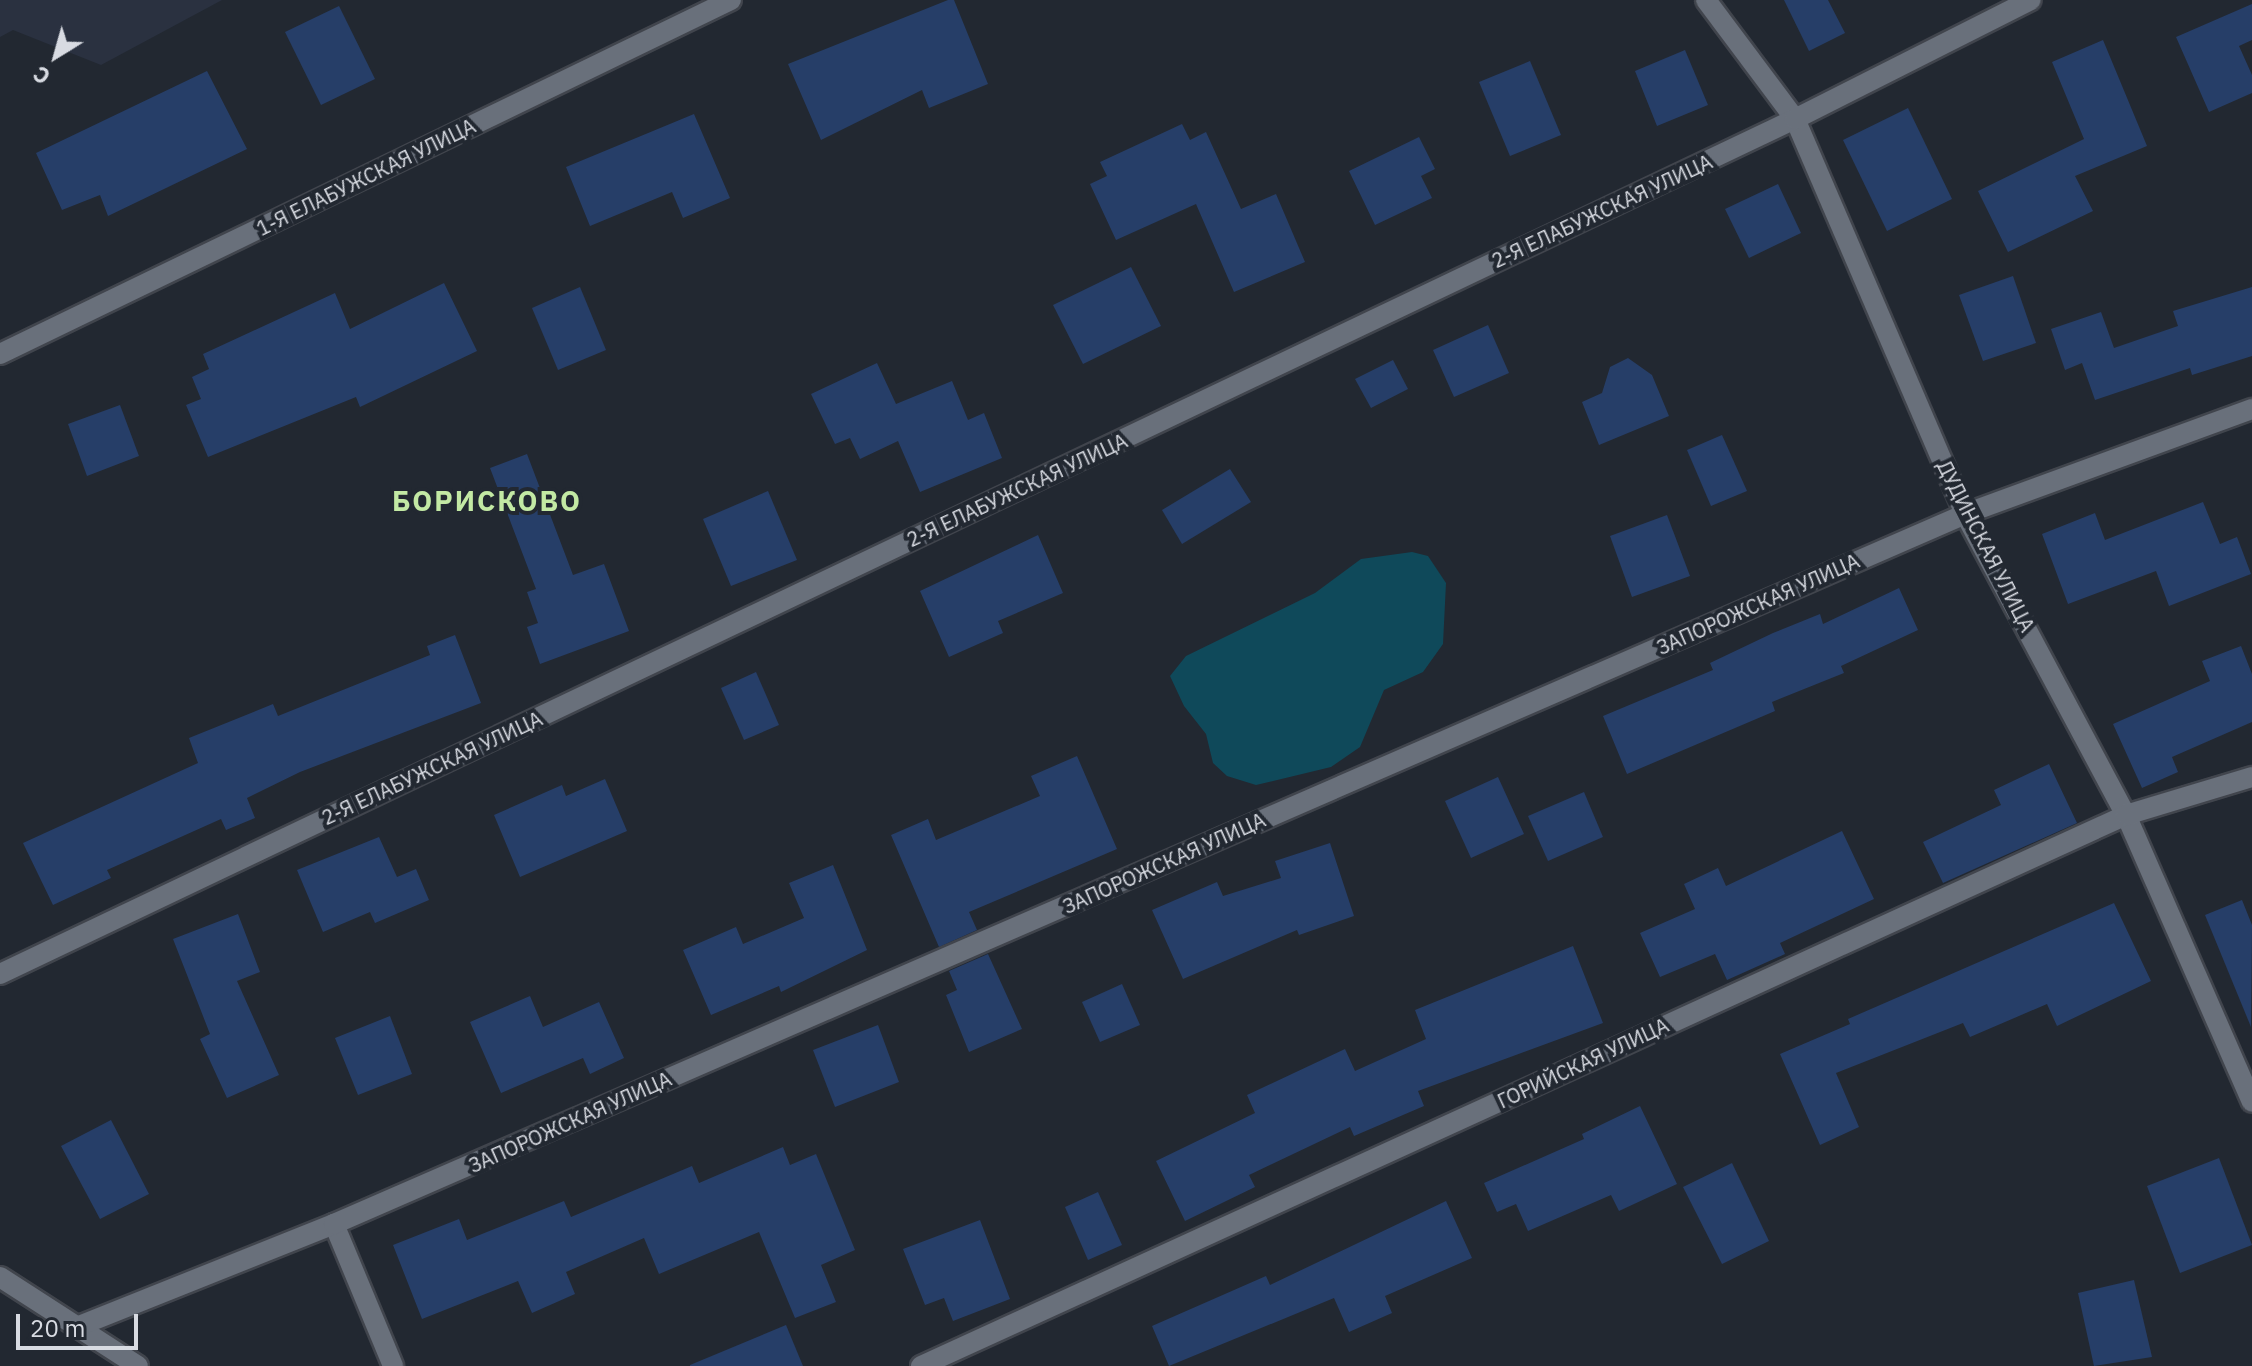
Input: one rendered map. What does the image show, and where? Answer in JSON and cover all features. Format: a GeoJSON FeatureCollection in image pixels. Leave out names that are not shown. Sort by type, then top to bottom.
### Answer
{"type":"FeatureCollection","features":[{"type":"Feature","properties":{"kind":"street","name":"1-Я ЕЛАБУЖСКАЯ УЛИЦА"},"geometry":{"type":"LineString","coordinates":[[0,354],[731,0]]}},
{"type":"Feature","properties":{"kind":"street","name":"ДУДИНСКАЯ УЛИЦА"},"geometry":{"type":"LineString","coordinates":[[1706,0],[1795,119],[1965,514],[2126,815],[2252,1102]]}},
{"type":"Feature","properties":{"kind":"street","name":"2-Я ЕЛАБУЖСКАЯ УЛИЦА"},"geometry":{"type":"LineString","coordinates":[[0,974],[1795,119],[2031,0]]}},
{"type":"Feature","properties":{"kind":"street","name":"ЗАПОРОЖСКАЯ УЛИЦА"},"geometry":{"type":"LineString","coordinates":[[79,1326],[334,1224],[1965,514],[2252,409]]}},
{"type":"Feature","properties":{"kind":"street","name":"ГОРИЙСКАЯ УЛИЦА"},"geometry":{"type":"LineString","coordinates":[[921,1366],[2126,815],[2252,777]]}},
{"type":"Feature","properties":{"kind":"street"},"geometry":{"type":"LineString","coordinates":[[334,1224],[393,1366]]}},
{"type":"Feature","properties":{"kind":"street"},"geometry":{"type":"LineString","coordinates":[[0,1277],[138,1366]]}},
{"type":"Feature","properties":{"kind":"shaded area"},"geometry":{"type":"Polygon","coordinates":[[[0,0],[222,0],[101,65],[13,30],[0,37],[0,0]]]}},
{"type":"Feature","properties":{"kind":"water"},"geometry":{"type":"Polygon","coordinates":[[[1412,552],[1428,556],[1446,583],[1443,644],[1423,672],[1384,690],[1360,747],[1331,767],[1256,785],[1227,776],[1213,763],[1206,734],[1184,706],[1170,676],[1186,656],[1315,593],[1361,559],[1412,552]]]}},
{"type":"Feature","properties":{"kind":"building"},"geometry":{"type":"Polygon","coordinates":[[[954,0],[988,84],[929,108],[922,90],[821,140],[788,64],[954,0]]]}},
{"type":"Feature","properties":{"kind":"building"},"geometry":{"type":"Polygon","coordinates":[[[1784,0],[1828,0],[1845,33],[1809,51],[1784,0]]]}},
{"type":"Feature","properties":{"kind":"building"},"geometry":{"type":"Polygon","coordinates":[[[2252,4],[2252,40],[2239,46],[2252,75],[2252,93],[2209,112],[2176,37],[2252,4]]]}},
{"type":"Feature","properties":{"kind":"building"},"geometry":{"type":"Polygon","coordinates":[[[339,6],[375,79],[321,105],[285,32],[339,6]]]}},
{"type":"Feature","properties":{"kind":"building"},"geometry":{"type":"Polygon","coordinates":[[[2103,40],[2147,146],[2075,176],[2093,211],[2008,252],[1978,191],[2084,139],[2052,62],[2103,40]]]}},
{"type":"Feature","properties":{"kind":"building"},"geometry":{"type":"Polygon","coordinates":[[[1685,50],[1708,105],[1657,126],[1635,71],[1685,50]]]}},
{"type":"Feature","properties":{"kind":"building"},"geometry":{"type":"Polygon","coordinates":[[[1530,61],[1561,135],[1510,156],[1479,82],[1530,61]]]}},
{"type":"Feature","properties":{"kind":"building"},"geometry":{"type":"Polygon","coordinates":[[[207,71],[247,149],[108,216],[100,195],[62,210],[36,153],[207,71]]]}},
{"type":"Feature","properties":{"kind":"building"},"geometry":{"type":"Polygon","coordinates":[[[1908,108],[1952,199],[1887,231],[1843,140],[1908,108]]]}},
{"type":"Feature","properties":{"kind":"building"},"geometry":{"type":"Polygon","coordinates":[[[694,114],[730,198],[683,218],[672,192],[590,226],[566,167],[694,114]]]}},
{"type":"Feature","properties":{"kind":"building"},"geometry":{"type":"Polygon","coordinates":[[[1182,124],[1190,140],[1206,132],[1241,209],[1276,194],[1305,262],[1234,292],[1196,204],[1116,240],[1090,184],[1107,176],[1100,162],[1182,124]]]}},
{"type":"Feature","properties":{"kind":"building"},"geometry":{"type":"Polygon","coordinates":[[[1419,137],[1435,169],[1421,176],[1432,198],[1375,225],[1349,171],[1419,137]]]}},
{"type":"Feature","properties":{"kind":"building"},"geometry":{"type":"Polygon","coordinates":[[[1778,184],[1801,233],[1749,258],[1725,209],[1778,184]]]}},
{"type":"Feature","properties":{"kind":"building"},"geometry":{"type":"Polygon","coordinates":[[[1131,267],[1161,326],[1083,364],[1053,305],[1131,267]]]}},
{"type":"Feature","properties":{"kind":"building"},"geometry":{"type":"Polygon","coordinates":[[[2013,276],[2036,343],[1983,361],[1959,295],[2013,276]]]}},
{"type":"Feature","properties":{"kind":"building"},"geometry":{"type":"Polygon","coordinates":[[[444,283],[477,351],[360,407],[356,397],[208,457],[186,405],[201,399],[192,377],[209,369],[203,354],[335,293],[350,329],[444,283]]]}},
{"type":"Feature","properties":{"kind":"building"},"geometry":{"type":"Polygon","coordinates":[[[580,287],[606,350],[558,370],[532,308],[580,287]]]}},
{"type":"Feature","properties":{"kind":"building"},"geometry":{"type":"Polygon","coordinates":[[[2252,287],[2252,356],[2192,375],[2190,368],[2095,400],[2082,363],[2065,370],[2051,329],[2101,312],[2114,348],[2178,326],[2173,311],[2252,287]]]}},
{"type":"Feature","properties":{"kind":"building"},"geometry":{"type":"Polygon","coordinates":[[[1488,325],[1509,373],[1454,397],[1433,350],[1488,325]]]}},
{"type":"Feature","properties":{"kind":"building"},"geometry":{"type":"Polygon","coordinates":[[[1628,358],[1652,375],[1669,416],[1599,445],[1582,402],[1602,393],[1610,367],[1628,358]]]}},
{"type":"Feature","properties":{"kind":"building"},"geometry":{"type":"Polygon","coordinates":[[[1393,360],[1408,389],[1371,408],[1355,379],[1393,360]]]}},
{"type":"Feature","properties":{"kind":"building"},"geometry":{"type":"Polygon","coordinates":[[[877,363],[896,404],[952,381],[968,420],[984,413],[1002,458],[920,492],[898,441],[860,459],[850,438],[835,444],[811,394],[877,363]]]}},
{"type":"Feature","properties":{"kind":"building"},"geometry":{"type":"Polygon","coordinates":[[[120,405],[139,456],[87,476],[68,424],[120,405]]]}},
{"type":"Feature","properties":{"kind":"building"},"geometry":{"type":"Polygon","coordinates":[[[1722,435],[1747,491],[1711,506],[1687,450],[1722,435]]]}},
{"type":"Feature","properties":{"kind":"building"},"geometry":{"type":"Polygon","coordinates":[[[527,454],[573,575],[604,564],[629,631],[540,664],[527,627],[538,623],[527,592],[536,589],[490,468],[527,454]]]}},
{"type":"Feature","properties":{"kind":"building"},"geometry":{"type":"Polygon","coordinates":[[[1230,469],[1251,502],[1182,544],[1162,510],[1230,469]]]}},
{"type":"Feature","properties":{"kind":"building"},"geometry":{"type":"Polygon","coordinates":[[[768,491],[797,560],[731,586],[703,519],[768,491]]]}},
{"type":"Feature","properties":{"kind":"building"},"geometry":{"type":"Polygon","coordinates":[[[2203,502],[2220,544],[2237,537],[2251,574],[2169,606],[2156,571],[2068,604],[2042,534],[2095,513],[2105,540],[2203,502]]]}},
{"type":"Feature","properties":{"kind":"building"},"geometry":{"type":"Polygon","coordinates":[[[1667,515],[1690,576],[1632,597],[1610,536],[1667,515]]]}},
{"type":"Feature","properties":{"kind":"building"},"geometry":{"type":"Polygon","coordinates":[[[1038,535],[1063,593],[998,621],[1003,633],[949,657],[920,591],[1038,535]]]}},
{"type":"Feature","properties":{"kind":"building"},"geometry":{"type":"Polygon","coordinates":[[[1899,588],[1918,630],[1841,666],[1844,673],[1772,702],[1775,711],[1627,774],[1603,716],[1713,670],[1710,663],[1773,633],[1820,614],[1823,624],[1899,588]]]}},
{"type":"Feature","properties":{"kind":"building"},"geometry":{"type":"Polygon","coordinates":[[[455,635],[481,703],[300,772],[247,798],[255,818],[226,830],[221,819],[107,870],[111,878],[53,905],[23,843],[198,763],[189,738],[273,704],[278,716],[430,655],[427,646],[455,635]]]}},
{"type":"Feature","properties":{"kind":"building"},"geometry":{"type":"Polygon","coordinates":[[[2241,646],[2252,674],[2252,722],[2172,757],[2178,772],[2142,788],[2113,724],[2210,681],[2202,661],[2241,646]]]}},
{"type":"Feature","properties":{"kind":"building"},"geometry":{"type":"Polygon","coordinates":[[[756,672],[779,725],[744,740],[721,688],[756,672]]]}},
{"type":"Feature","properties":{"kind":"building"},"geometry":{"type":"Polygon","coordinates":[[[1077,756],[1117,849],[969,912],[977,930],[939,947],[891,835],[928,819],[936,840],[1040,796],[1031,776],[1077,756]]]}},
{"type":"Feature","properties":{"kind":"building"},"geometry":{"type":"Polygon","coordinates":[[[2049,764],[2077,823],[1943,883],[1923,842],[2001,805],[1994,790],[2049,764]]]}},
{"type":"Feature","properties":{"kind":"building"},"geometry":{"type":"Polygon","coordinates":[[[1498,777],[1524,834],[1471,858],[1445,801],[1498,777]]]}},
{"type":"Feature","properties":{"kind":"building"},"geometry":{"type":"Polygon","coordinates":[[[605,779],[627,831],[520,877],[494,815],[562,785],[566,796],[605,779]]]}},
{"type":"Feature","properties":{"kind":"building"},"geometry":{"type":"Polygon","coordinates":[[[1584,792],[1603,837],[1548,861],[1528,816],[1584,792]]]}},
{"type":"Feature","properties":{"kind":"building"},"geometry":{"type":"Polygon","coordinates":[[[1842,831],[1874,899],[1780,943],[1785,954],[1727,980],[1715,954],[1660,977],[1640,933],[1695,909],[1684,884],[1718,868],[1726,886],[1842,831]]]}},
{"type":"Feature","properties":{"kind":"building"},"geometry":{"type":"Polygon","coordinates":[[[379,837],[397,877],[416,869],[429,900],[375,923],[370,912],[323,932],[297,870],[379,837]]]}},
{"type":"Feature","properties":{"kind":"building"},"geometry":{"type":"Polygon","coordinates":[[[1330,843],[1354,916],[1299,935],[1297,930],[1183,979],[1152,910],[1217,882],[1223,896],[1281,878],[1275,861],[1330,843]]]}},
{"type":"Feature","properties":{"kind":"building"},"geometry":{"type":"Polygon","coordinates":[[[833,865],[867,950],[781,992],[779,986],[711,1015],[683,950],[736,927],[743,944],[804,918],[789,883],[833,865]]]}},
{"type":"Feature","properties":{"kind":"building"},"geometry":{"type":"Polygon","coordinates":[[[2242,900],[2252,925],[2251,1027],[2205,915],[2242,900]]]}},
{"type":"Feature","properties":{"kind":"building"},"geometry":{"type":"Polygon","coordinates":[[[2114,903],[2151,981],[2057,1026],[2047,1004],[1970,1037],[1963,1023],[1836,1073],[1859,1127],[1820,1145],[1780,1054],[1850,1024],[1848,1019],[2114,903]]]}},
{"type":"Feature","properties":{"kind":"building"},"geometry":{"type":"Polygon","coordinates":[[[238,914],[260,972],[237,981],[279,1075],[227,1098],[200,1039],[210,1034],[173,939],[238,914]]]}},
{"type":"Feature","properties":{"kind":"building"},"geometry":{"type":"Polygon","coordinates":[[[1573,946],[1603,1023],[1418,1091],[1424,1106],[1354,1136],[1350,1127],[1249,1175],[1255,1187],[1185,1221],[1156,1161],[1255,1113],[1247,1095],[1345,1049],[1355,1071],[1426,1039],[1415,1010],[1573,946]]]}},
{"type":"Feature","properties":{"kind":"building"},"geometry":{"type":"Polygon","coordinates":[[[988,954],[1022,1029],[969,1052],[946,995],[957,990],[949,971],[988,954]]]}},
{"type":"Feature","properties":{"kind":"building"},"geometry":{"type":"Polygon","coordinates":[[[1122,984],[1140,1025],[1100,1042],[1082,1002],[1122,984]]]}},
{"type":"Feature","properties":{"kind":"building"},"geometry":{"type":"Polygon","coordinates":[[[530,996],[543,1027],[599,1002],[624,1058],[590,1074],[583,1058],[501,1093],[470,1022],[530,996]]]}},
{"type":"Feature","properties":{"kind":"building"},"geometry":{"type":"Polygon","coordinates":[[[390,1016],[412,1074],[358,1095],[335,1038],[390,1016]]]}},
{"type":"Feature","properties":{"kind":"building"},"geometry":{"type":"Polygon","coordinates":[[[878,1025],[899,1082],[835,1107],[813,1050],[878,1025]]]}},
{"type":"Feature","properties":{"kind":"building"},"geometry":{"type":"Polygon","coordinates":[[[1640,1106],[1677,1184],[1619,1211],[1611,1195],[1528,1231],[1516,1204],[1497,1212],[1484,1183],[1584,1139],[1582,1134],[1640,1106]]]}},
{"type":"Feature","properties":{"kind":"building"},"geometry":{"type":"Polygon","coordinates":[[[111,1120],[149,1194],[100,1219],[61,1146],[111,1120]]]}},
{"type":"Feature","properties":{"kind":"building"},"geometry":{"type":"Polygon","coordinates":[[[783,1147],[790,1165],[816,1154],[855,1250],[821,1265],[836,1302],[795,1318],[759,1232],[659,1274],[644,1238],[566,1272],[575,1294],[532,1313],[518,1281],[422,1319],[393,1245],[459,1219],[467,1240],[564,1201],[571,1217],[692,1166],[699,1183],[783,1147]]]}},
{"type":"Feature","properties":{"kind":"building"},"geometry":{"type":"Polygon","coordinates":[[[2219,1158],[2252,1245],[2180,1273],[2147,1186],[2219,1158]]]}},
{"type":"Feature","properties":{"kind":"building"},"geometry":{"type":"Polygon","coordinates":[[[1732,1163],[1769,1241],[1722,1264],[1683,1187],[1732,1163]]]}},
{"type":"Feature","properties":{"kind":"building"},"geometry":{"type":"Polygon","coordinates":[[[1098,1192],[1122,1245],[1088,1260],[1065,1207],[1098,1192]]]}},
{"type":"Feature","properties":{"kind":"building"},"geometry":{"type":"Polygon","coordinates":[[[1446,1201],[1472,1258],[1385,1296],[1392,1313],[1349,1332],[1334,1298],[1169,1366],[1152,1326],[1266,1276],[1270,1285],[1446,1201]]]}},
{"type":"Feature","properties":{"kind":"building"},"geometry":{"type":"Polygon","coordinates":[[[980,1220],[1010,1299],[953,1321],[944,1298],[925,1305],[903,1249],[980,1220]]]}},
{"type":"Feature","properties":{"kind":"building"},"geometry":{"type":"Polygon","coordinates":[[[2134,1280],[2152,1357],[2094,1366],[2078,1293],[2134,1280]]]}},
{"type":"Feature","properties":{"kind":"building"},"geometry":{"type":"Polygon","coordinates":[[[786,1325],[803,1366],[690,1366],[690,1365],[786,1325]]]}},
{"type":"Feature","properties":{"kind":"district","name":"БОРИСКОВО"},"geometry":{"type":"Point","coordinates":[487,501]}}]}
